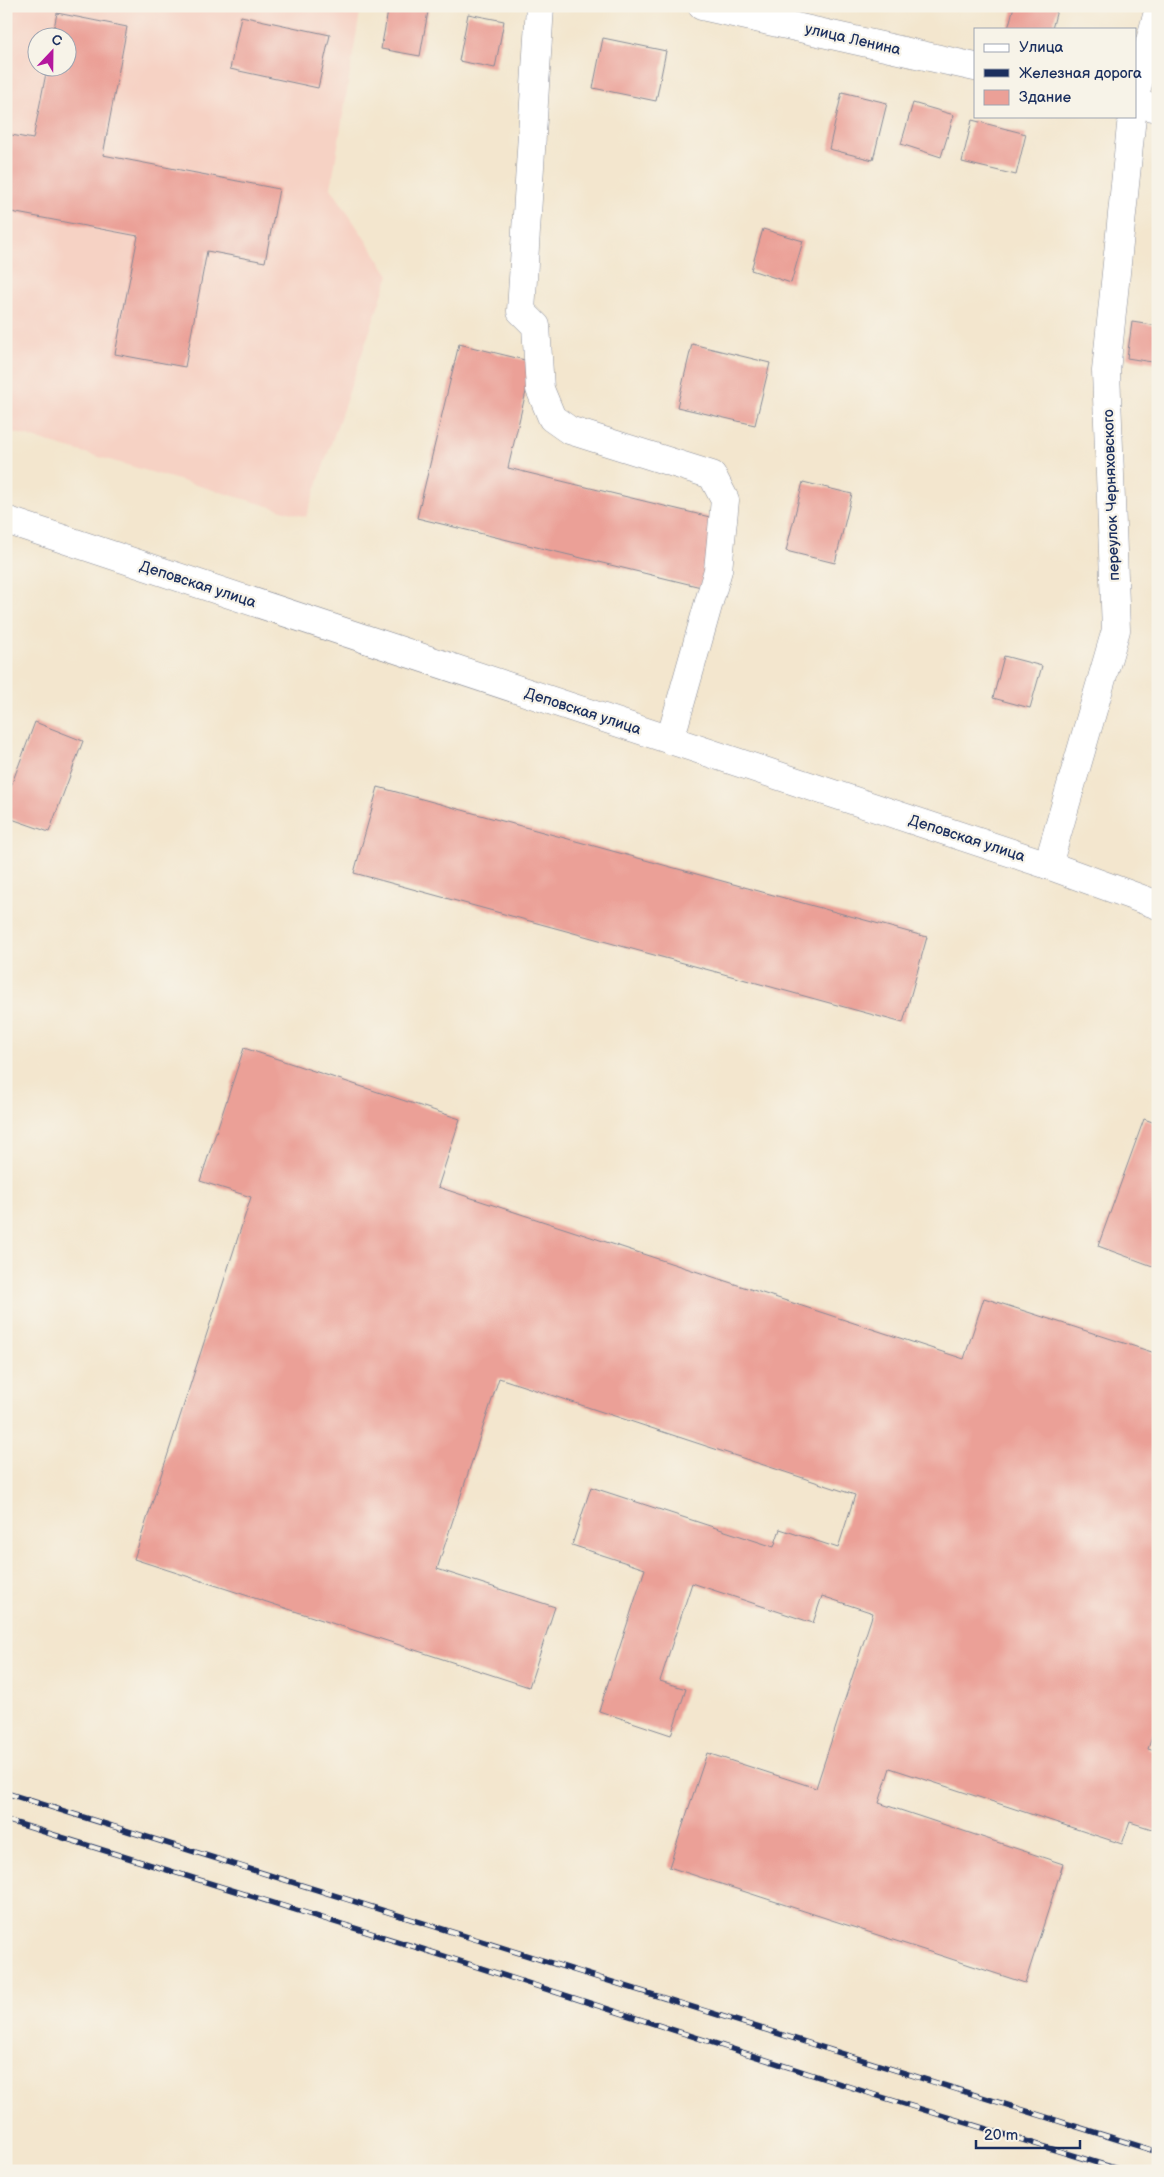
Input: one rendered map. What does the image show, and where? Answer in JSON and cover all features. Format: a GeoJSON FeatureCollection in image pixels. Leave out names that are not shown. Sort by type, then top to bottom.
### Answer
{"type":"FeatureCollection","features":[{"type":"Feature","properties":{"kind":"street"},"geometry":{"type":"LineString","coordinates":[[540,6],[521,310],[536,326],[540,389],[552,418],[569,430],[712,475],[725,500],[718,570],[670,740]]}},
{"type":"Feature","properties":{"kind":"street","name":"улица Ленина"},"geometry":{"type":"LineString","coordinates":[[702,6],[974,67]]}},
{"type":"Feature","properties":{"kind":"street"},"geometry":{"type":"LineString","coordinates":[[1136,91],[1158,12]]}},
{"type":"Feature","properties":{"kind":"street"},"geometry":{"type":"LineString","coordinates":[[1136,103],[1158,108]]}},
{"type":"Feature","properties":{"kind":"street","name":"переулок Черняховского"},"geometry":{"type":"LineString","coordinates":[[1048,865],[1116,630],[1106,371],[1132,118]]}},
{"type":"Feature","properties":{"kind":"street","name":"Деповская улица"},"geometry":{"type":"LineString","coordinates":[[6,520],[1048,865],[1158,905]]}},
{"type":"Feature","properties":{"kind":"shaded area"},"geometry":{"type":"Polygon","coordinates":[[[6,6],[361,6],[331,188],[389,275],[306,517],[6,430],[6,6]]]}},
{"type":"Feature","properties":{"kind":"building"},"geometry":{"type":"Polygon","coordinates":[[[389,6],[429,6],[420,56],[381,49],[389,6]]]}},
{"type":"Feature","properties":{"kind":"building"},"geometry":{"type":"Polygon","coordinates":[[[1014,6],[1058,6],[1052,28],[1008,28],[1014,6]]]}},
{"type":"Feature","properties":{"kind":"building"},"geometry":{"type":"Polygon","coordinates":[[[57,13],[127,27],[103,155],[279,189],[265,262],[207,251],[185,367],[115,354],[138,236],[6,211],[6,134],[33,139],[45,78],[78,78],[78,28],[54,28],[57,13]]]}},
{"type":"Feature","properties":{"kind":"building"},"geometry":{"type":"Polygon","coordinates":[[[468,14],[504,21],[495,68],[459,61],[468,14]]]}},
{"type":"Feature","properties":{"kind":"building"},"geometry":{"type":"Polygon","coordinates":[[[241,16],[330,35],[318,88],[230,69],[241,16]]]}},
{"type":"Feature","properties":{"kind":"building"},"geometry":{"type":"Polygon","coordinates":[[[603,38],[666,51],[656,101],[593,88],[603,38]]]}},
{"type":"Feature","properties":{"kind":"building"},"geometry":{"type":"Polygon","coordinates":[[[842,92],[887,103],[873,160],[829,149],[842,92]]]}},
{"type":"Feature","properties":{"kind":"building"},"geometry":{"type":"Polygon","coordinates":[[[913,103],[954,115],[941,157],[901,144],[913,103]]]}},
{"type":"Feature","properties":{"kind":"building"},"geometry":{"type":"Polygon","coordinates":[[[972,120],[1026,134],[1016,175],[962,162],[972,120]]]}},
{"type":"Feature","properties":{"kind":"building"},"geometry":{"type":"Polygon","coordinates":[[[763,229],[803,241],[791,283],[751,270],[763,229]]]}},
{"type":"Feature","properties":{"kind":"building"},"geometry":{"type":"Polygon","coordinates":[[[1132,322],[1158,326],[1158,363],[1127,358],[1132,322]]]}},
{"type":"Feature","properties":{"kind":"building"},"geometry":{"type":"Polygon","coordinates":[[[459,344],[533,362],[508,468],[718,519],[701,587],[417,518],[459,344]]]}},
{"type":"Feature","properties":{"kind":"building"},"geometry":{"type":"Polygon","coordinates":[[[692,344],[770,363],[755,425],[677,407],[692,344]]]}},
{"type":"Feature","properties":{"kind":"building"},"geometry":{"type":"Polygon","coordinates":[[[803,482],[852,494],[835,563],[786,551],[803,482]]]}},
{"type":"Feature","properties":{"kind":"building"},"geometry":{"type":"Polygon","coordinates":[[[1004,656],[1042,666],[1030,708],[993,698],[1004,656]]]}},
{"type":"Feature","properties":{"kind":"building"},"geometry":{"type":"Polygon","coordinates":[[[35,722],[83,741],[49,832],[6,817],[6,799],[35,722]]]}},
{"type":"Feature","properties":{"kind":"building"},"geometry":{"type":"Polygon","coordinates":[[[378,787],[927,937],[903,1023],[354,873],[378,787]]]}},
{"type":"Feature","properties":{"kind":"building"},"geometry":{"type":"Polygon","coordinates":[[[244,1048],[460,1119],[438,1187],[964,1359],[984,1298],[1158,1354],[1158,1719],[1148,1749],[1158,1752],[1158,1831],[1130,1822],[1122,1844],[890,1768],[879,1803],[1063,1864],[1025,1983],[669,1867],[707,1753],[816,1788],[873,1613],[822,1596],[813,1623],[692,1583],[660,1681],[686,1689],[671,1735],[599,1711],[645,1569],[572,1545],[591,1487],[774,1547],[780,1529],[838,1548],[855,1495],[499,1378],[437,1569],[555,1607],[529,1687],[134,1559],[251,1197],[200,1181],[244,1048]]]}},
{"type":"Feature","properties":{"kind":"building"},"geometry":{"type":"Polygon","coordinates":[[[1144,1119],[1158,1124],[1158,1268],[1098,1246],[1144,1119]]]}},
{"type":"Feature","properties":{"kind":"railway"},"geometry":{"type":"LineString","coordinates":[[6,1793],[1158,2152]]}},
{"type":"Feature","properties":{"kind":"railway"},"geometry":{"type":"LineString","coordinates":[[6,1820],[422,1949],[875,2095],[1124,2171]]}}]}
